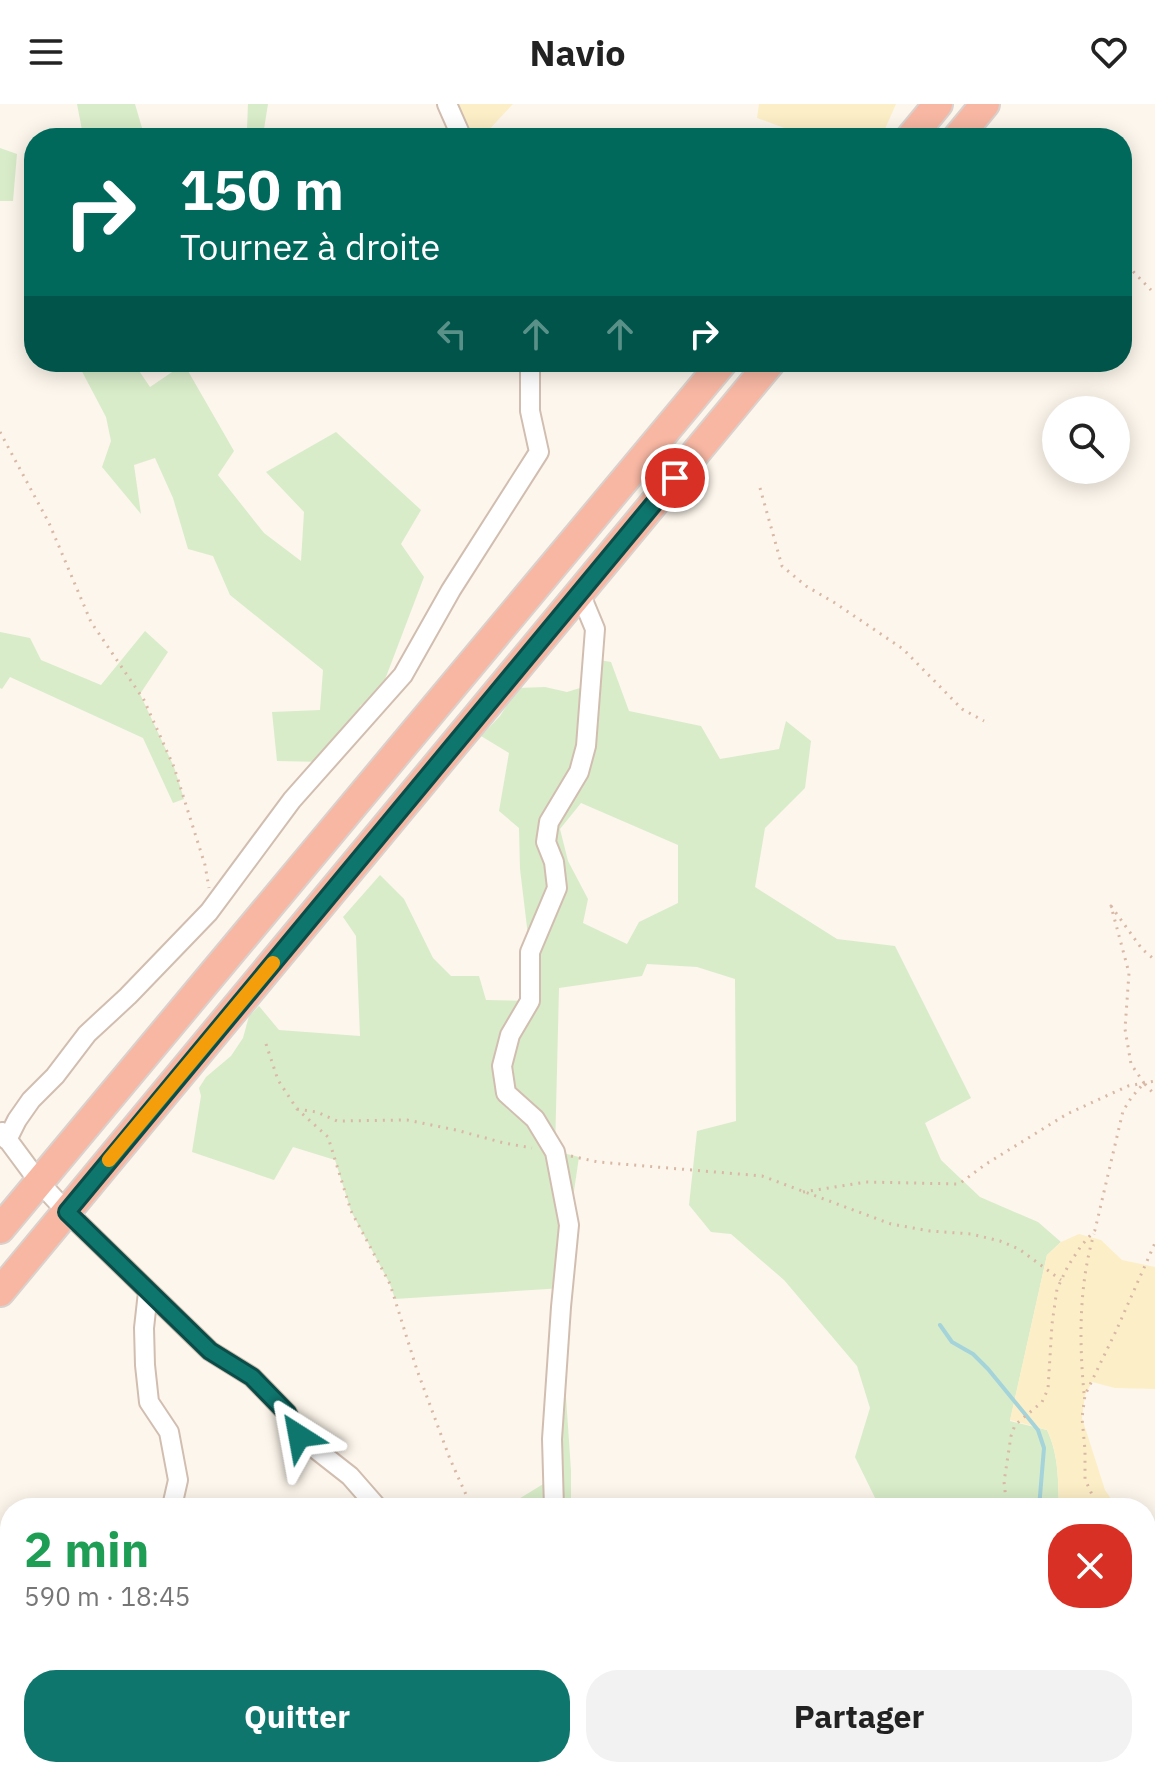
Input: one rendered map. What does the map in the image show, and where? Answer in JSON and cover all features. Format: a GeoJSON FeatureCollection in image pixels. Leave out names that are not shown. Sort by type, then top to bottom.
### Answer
{"type":"FeatureCollection","features":[{"type":"Feature","properties":{"kind":"highway"},"geometry":{"type":"LineString","coordinates":[[918,128],[938,104]]}},
{"type":"Feature","properties":{"kind":"highway"},"geometry":{"type":"LineString","coordinates":[[965,128],[985,104]]}},
{"type":"Feature","properties":{"kind":"highway"},"geometry":{"type":"LineString","coordinates":[[0,1229],[715,372]]}},
{"type":"Feature","properties":{"kind":"highway"},"geometry":{"type":"LineString","coordinates":[[0,1292],[763,372]]}},
{"type":"Feature","properties":{"kind":"street"},"geometry":{"type":"LineString","coordinates":[[447,104],[458,128]]}},
{"type":"Feature","properties":{"kind":"street"},"geometry":{"type":"LineString","coordinates":[[369,1498],[350,1476],[299,1436],[287,1413],[252,1377],[210,1351],[67,1212],[39,1182],[4,1135],[87,1034],[209,912],[292,800],[403,675],[451,590],[539,452],[530,411],[530,372]]}},
{"type":"Feature","properties":{"kind":"street"},"geometry":{"type":"LineString","coordinates":[[554,1498],[552,1439],[569,1225],[555,1152],[535,1119],[506,1093],[502,1066],[510,1035],[530,1001],[530,952],[557,888],[554,862],[546,842],[549,822],[579,772],[586,746],[595,629],[580,593]]}},
{"type":"Feature","properties":{"kind":"street"},"geometry":{"type":"LineString","coordinates":[[148,1292],[144,1328],[149,1402],[169,1432],[178,1480],[174,1498]]}},
{"type":"Feature","properties":{"kind":"path"},"geometry":{"type":"LineString","coordinates":[[1132,270],[1151,290]]}},
{"type":"Feature","properties":{"kind":"path"},"geometry":{"type":"LineString","coordinates":[[0,432],[49,523],[91,622],[144,700],[174,767],[205,865],[209,912]]}},
{"type":"Feature","properties":{"kind":"path"},"geometry":{"type":"LineString","coordinates":[[760,488],[782,566],[806,586],[903,649],[962,709],[984,721]]}},
{"type":"Feature","properties":{"kind":"path"},"geometry":{"type":"LineString","coordinates":[[1155,960],[1142,949],[1111,906],[1129,973],[1125,1029],[1131,1064],[1155,1095]]}},
{"type":"Feature","properties":{"kind":"path"},"geometry":{"type":"LineString","coordinates":[[266,1044],[278,1080],[297,1109],[328,1137],[351,1211],[390,1284],[417,1370],[468,1498]]}},
{"type":"Feature","properties":{"kind":"path"},"geometry":{"type":"LineString","coordinates":[[803,1192],[866,1182],[959,1184],[1067,1114],[1128,1086],[1155,1081]]}},
{"type":"Feature","properties":{"kind":"path"},"geometry":{"type":"LineString","coordinates":[[1094,1498],[1085,1479],[1082,1418],[1085,1395],[1081,1324],[1087,1258],[1123,1111],[1144,1083]]}},
{"type":"Feature","properties":{"kind":"path"},"geometry":{"type":"LineString","coordinates":[[297,1109],[317,1112],[337,1121],[407,1120],[598,1162],[762,1176],[891,1224],[971,1234],[1000,1241],[1019,1249],[1061,1280]]}},
{"type":"Feature","properties":{"kind":"path"},"geometry":{"type":"LineString","coordinates":[[1006,1498],[1004,1482],[1015,1425],[1042,1402],[1048,1389],[1057,1289],[1068,1266],[1095,1230]]}},
{"type":"Feature","properties":{"kind":"path"},"geometry":{"type":"LineString","coordinates":[[1085,1395],[1155,1243]]}},
{"type":"Feature","properties":{"kind":"green space"},"geometry":{"type":"Polygon","coordinates":[[[77,104],[135,104],[142,128],[82,128],[77,104]]]}},
{"type":"Feature","properties":{"kind":"green space"},"geometry":{"type":"Polygon","coordinates":[[[248,104],[268,104],[264,128],[247,128],[248,104]]]}},
{"type":"Feature","properties":{"kind":"green space"},"geometry":{"type":"Polygon","coordinates":[[[0,148],[17,154],[13,201],[0,201],[0,148]]]}},
{"type":"Feature","properties":{"kind":"green space"},"geometry":{"type":"Polygon","coordinates":[[[82,372],[140,372],[150,387],[172,372],[189,372],[234,451],[218,475],[264,533],[301,561],[304,512],[266,472],[336,432],[421,510],[401,544],[424,577],[381,690],[360,706],[364,731],[333,740],[327,762],[277,761],[272,712],[320,710],[323,670],[230,595],[213,556],[188,549],[173,498],[155,458],[134,465],[141,514],[102,467],[111,441],[106,417],[82,372]]]}},
{"type":"Feature","properties":{"kind":"green space"},"geometry":{"type":"Polygon","coordinates":[[[145,631],[168,652],[140,694],[174,767],[184,799],[173,803],[143,738],[10,677],[0,688],[0,632],[30,638],[41,660],[101,685],[145,631]]]}},
{"type":"Feature","properties":{"kind":"green space"},"geometry":{"type":"Polygon","coordinates":[[[582,657],[611,662],[629,711],[701,726],[720,759],[779,749],[786,721],[811,741],[805,788],[765,828],[755,887],[837,939],[895,946],[971,1098],[925,1123],[941,1160],[980,1197],[1038,1222],[1061,1242],[1047,1255],[1010,1421],[1047,1430],[1056,1459],[1059,1498],[875,1498],[855,1457],[870,1408],[857,1366],[784,1280],[731,1234],[711,1232],[689,1205],[697,1131],[736,1121],[735,979],[697,967],[647,964],[642,976],[559,988],[555,1151],[579,1157],[563,1288],[395,1299],[351,1211],[335,1160],[293,1147],[274,1180],[192,1152],[201,1096],[199,1088],[206,1077],[231,1056],[243,1038],[249,1016],[259,1006],[279,1030],[360,1036],[356,936],[343,917],[380,875],[404,899],[433,958],[451,976],[479,976],[486,1000],[530,1001],[530,952],[520,869],[519,828],[499,811],[509,753],[481,736],[500,716],[518,688],[545,687],[567,692],[593,684],[582,657]],[[581,803],[560,829],[568,861],[588,899],[583,923],[627,944],[639,922],[678,903],[678,845],[581,803]]]}},
{"type":"Feature","properties":{"kind":"green space"},"geometry":{"type":"Polygon","coordinates":[[[556,1381],[565,1382],[571,1498],[520,1498],[553,1478],[556,1381]]]}},
{"type":"Feature","properties":{"kind":"sand"},"geometry":{"type":"Polygon","coordinates":[[[447,104],[513,104],[490,128],[459,128],[447,104]]]}},
{"type":"Feature","properties":{"kind":"sand"},"geometry":{"type":"Polygon","coordinates":[[[759,104],[896,104],[885,128],[784,128],[757,118],[759,104]]]}},
{"type":"Feature","properties":{"kind":"sand"},"geometry":{"type":"Polygon","coordinates":[[[1079,1234],[1101,1240],[1122,1260],[1155,1267],[1155,1389],[1115,1388],[1092,1382],[1085,1395],[1082,1418],[1110,1498],[1059,1498],[1056,1459],[1047,1430],[1010,1420],[1047,1255],[1061,1242],[1079,1234]]]}},
{"type":"Feature","properties":{"kind":"waterway"},"geometry":{"type":"LineString","coordinates":[[940,1325],[952,1342],[973,1354],[988,1369],[1038,1430],[1044,1448],[1040,1498]]}},
{"type":"Feature","properties":{"kind":"slow traffic"},"geometry":{"type":"LineString","coordinates":[[109,1160],[273,963]]}},
{"type":"Feature","properties":{"kind":"route"},"geometry":{"type":"LineString","coordinates":[[299,1436],[287,1413],[252,1377],[210,1351],[67,1212],[675,478]]}}]}
